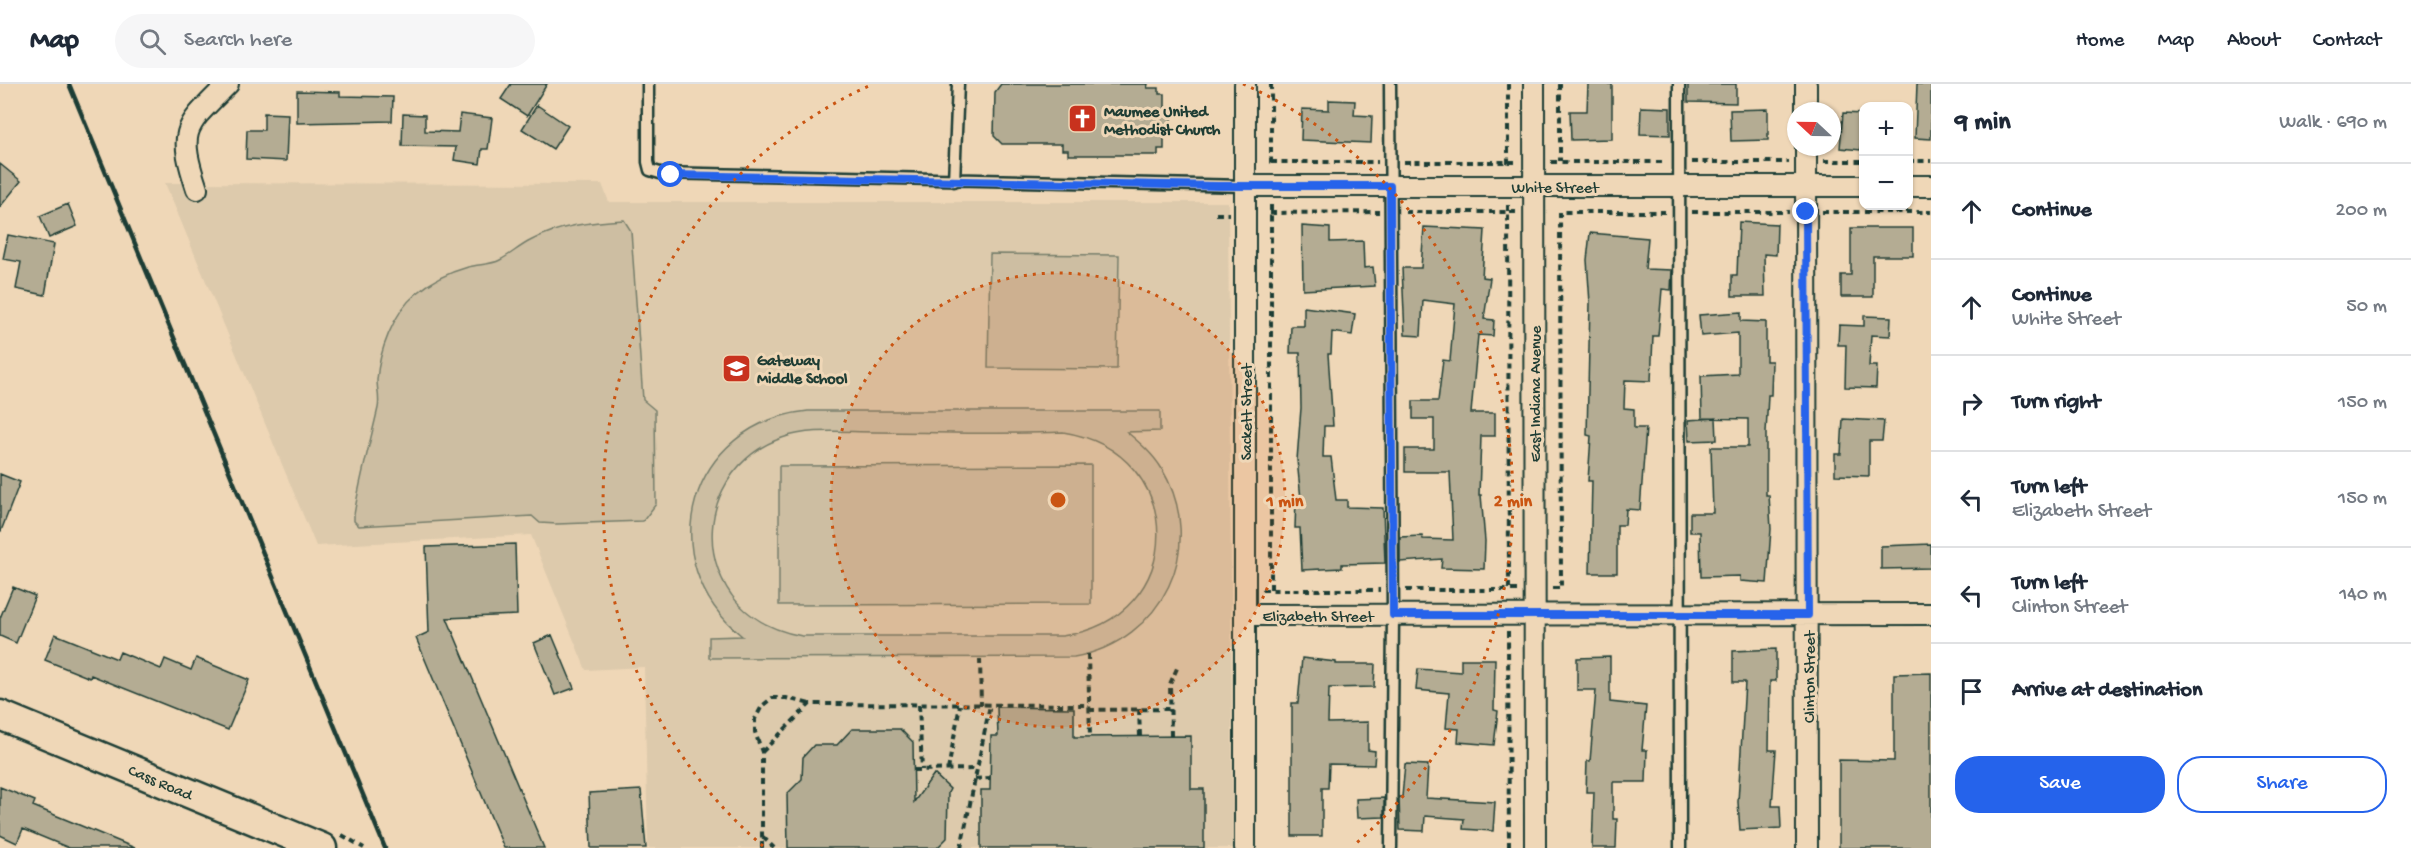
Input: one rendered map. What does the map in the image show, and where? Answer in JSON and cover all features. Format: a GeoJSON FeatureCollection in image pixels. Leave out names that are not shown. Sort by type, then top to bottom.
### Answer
{"type":"FeatureCollection","features":[{"type":"Feature","properties":{"kind":"street"},"geometry":{"type":"LineString","coordinates":[[197,189],[186,156],[185,145],[188,132],[199,113],[228,84]]}},
{"type":"Feature","properties":{"kind":"street","name":"Sackett Street"},"geometry":{"type":"LineString","coordinates":[[1245,84],[1245,848]]}},
{"type":"Feature","properties":{"kind":"street","name":"East Indiana Avenue"},"geometry":{"type":"LineString","coordinates":[[1534,84],[1535,848]]}},
{"type":"Feature","properties":{"kind":"street"},"geometry":{"type":"LineString","coordinates":[[1806,84],[1806,102]]}},
{"type":"Feature","properties":{"kind":"street","name":"Clinton Street"},"geometry":{"type":"LineString","coordinates":[[1806,156],[1807,848]]}},
{"type":"Feature","properties":{"kind":"street","name":"White Street"},"geometry":{"type":"LineString","coordinates":[[1246,186],[1859,186]]}},
{"type":"Feature","properties":{"kind":"street"},"geometry":{"type":"LineString","coordinates":[[1913,186],[1931,186]]}},
{"type":"Feature","properties":{"kind":"street","name":"Elizabeth Street"},"geometry":{"type":"LineString","coordinates":[[1245,615],[1931,614]]}},
{"type":"Feature","properties":{"kind":"street","name":"Cass Road"},"geometry":{"type":"LineString","coordinates":[[0,715],[312,846]]}},
{"type":"Feature","properties":{"kind":"lane"},"geometry":{"type":"LineString","coordinates":[[648,84],[648,162],[650,170],[671,175],[1246,186]]}},
{"type":"Feature","properties":{"kind":"lane"},"geometry":{"type":"LineString","coordinates":[[954,181],[958,84]]}},
{"type":"Feature","properties":{"kind":"lane"},"geometry":{"type":"LineString","coordinates":[[1390,84],[1393,615],[1391,848]]}},
{"type":"Feature","properties":{"kind":"lane"},"geometry":{"type":"LineString","coordinates":[[1679,84],[1680,848]]}},
{"type":"Feature","properties":{"kind":"path"},"geometry":{"type":"LineString","coordinates":[[1271,84],[1271,590]]}},
{"type":"Feature","properties":{"kind":"path"},"geometry":{"type":"LineString","coordinates":[[1508,84],[1509,848]]}},
{"type":"Feature","properties":{"kind":"path"},"geometry":{"type":"LineString","coordinates":[[1560,84],[1560,161]]}},
{"type":"Feature","properties":{"kind":"path"},"geometry":{"type":"LineString","coordinates":[[1822,156],[1859,161]]}},
{"type":"Feature","properties":{"kind":"path"},"geometry":{"type":"LineString","coordinates":[[1913,161],[1931,161]]}},
{"type":"Feature","properties":{"kind":"path"},"geometry":{"type":"LineString","coordinates":[[1822,212],[1931,212]]}},
{"type":"Feature","properties":{"kind":"path"},"geometry":{"type":"LineString","coordinates":[[1088,654],[1090,736]]}},
{"type":"Feature","properties":{"kind":"path"},"geometry":{"type":"LineString","coordinates":[[980,659],[981,705]]}},
{"type":"Feature","properties":{"kind":"path"},"geometry":{"type":"LineString","coordinates":[[1171,736],[1170,684],[1178,666]]}},
{"type":"Feature","properties":{"kind":"path"},"geometry":{"type":"LineString","coordinates":[[762,848],[762,752],[755,732],[755,719],[767,700],[778,697],[810,704],[1170,709]]}},
{"type":"Feature","properties":{"kind":"path"},"geometry":{"type":"LineString","coordinates":[[762,752],[810,704]]}},
{"type":"Feature","properties":{"kind":"path"},"geometry":{"type":"LineString","coordinates":[[919,705],[922,770]]}},
{"type":"Feature","properties":{"kind":"path"},"geometry":{"type":"LineString","coordinates":[[948,770],[960,705]]}},
{"type":"Feature","properties":{"kind":"path"},"geometry":{"type":"LineString","coordinates":[[961,848],[990,705]]}},
{"type":"Feature","properties":{"kind":"path"},"geometry":{"type":"LineString","coordinates":[[1139,709],[1140,736]]}},
{"type":"Feature","properties":{"kind":"path"},"geometry":{"type":"LineString","coordinates":[[914,770],[977,769]]}},
{"type":"Feature","properties":{"kind":"path"},"geometry":{"type":"LineString","coordinates":[[975,779],[990,778]]}},
{"type":"Feature","properties":{"kind":"path"},"geometry":{"type":"LineString","coordinates":[[762,836],[774,848]]}},
{"type":"Feature","properties":{"kind":"shaded area","name":"Gateway Middle School"},"geometry":{"type":"Polygon","coordinates":[[[165,183],[602,184],[609,202],[1228,202],[1233,848],[648,848],[644,667],[586,670],[531,535],[316,546],[165,183]]]}},
{"type":"Feature","properties":{"kind":"shaded area"},"geometry":{"type":"Polygon","coordinates":[[[624,220],[631,231],[643,400],[655,410],[656,504],[643,521],[557,524],[540,523],[532,516],[359,526],[354,521],[354,515],[378,408],[378,369],[384,345],[394,322],[408,302],[440,278],[468,267],[496,262],[530,241],[552,231],[588,223],[624,220]]]}},
{"type":"Feature","properties":{"kind":"shaded area"},"geometry":{"type":"Polygon","coordinates":[[[990,254],[1119,255],[1117,369],[988,368],[990,254]]]}},
{"type":"Feature","properties":{"kind":"shaded area"},"geometry":{"type":"Polygon","coordinates":[[[808,411],[1160,411],[1160,431],[1127,432],[1146,449],[1162,469],[1175,499],[1180,529],[1178,559],[1169,586],[1153,611],[1132,632],[1105,648],[1074,657],[709,658],[709,637],[742,636],[714,606],[697,571],[691,535],[696,500],[710,468],[734,441],[767,421],[808,411]],[[827,431],[782,438],[763,447],[747,459],[733,473],[723,490],[712,529],[713,549],[718,569],[732,595],[751,614],[774,628],[802,636],[1062,636],[1104,623],[1134,600],[1152,569],[1158,535],[1152,501],[1134,470],[1105,446],[1063,432],[827,431]]]}},
{"type":"Feature","properties":{"kind":"shaded area"},"geometry":{"type":"Polygon","coordinates":[[[1091,465],[1091,604],[779,605],[779,466],[1091,465]]]}},
{"type":"Feature","properties":{"kind":"building"},"geometry":{"type":"Polygon","coordinates":[[[511,84],[547,84],[527,116],[501,99],[511,84]]]}},
{"type":"Feature","properties":{"kind":"building","name":"Maumee United Methodist Church"},"geometry":{"type":"Polygon","coordinates":[[[1001,84],[1148,84],[1147,88],[1159,88],[1159,94],[1165,94],[1165,108],[1171,108],[1171,129],[1164,129],[1164,149],[1158,149],[1158,155],[1068,155],[1068,150],[1062,150],[1062,144],[1002,144],[994,136],[995,92],[1001,84]]]}},
{"type":"Feature","properties":{"kind":"building"},"geometry":{"type":"Polygon","coordinates":[[[1588,84],[1612,84],[1612,139],[1571,140],[1570,111],[1587,111],[1588,84]]]}},
{"type":"Feature","properties":{"kind":"building"},"geometry":{"type":"Polygon","coordinates":[[[1688,84],[1736,84],[1736,103],[1688,102],[1688,84]]]}},
{"type":"Feature","properties":{"kind":"building"},"geometry":{"type":"Polygon","coordinates":[[[1917,84],[1931,84],[1931,139],[1915,138],[1917,84]]]}},
{"type":"Feature","properties":{"kind":"building"},"geometry":{"type":"Polygon","coordinates":[[[297,91],[340,92],[340,96],[393,97],[392,121],[297,123],[297,91]]]}},
{"type":"Feature","properties":{"kind":"building"},"geometry":{"type":"Polygon","coordinates":[[[1329,100],[1355,101],[1354,115],[1372,116],[1371,143],[1301,140],[1302,109],[1329,110],[1329,100]]]}},
{"type":"Feature","properties":{"kind":"building"},"geometry":{"type":"Polygon","coordinates":[[[537,105],[568,126],[553,149],[522,129],[537,105]]]}},
{"type":"Feature","properties":{"kind":"building"},"geometry":{"type":"Polygon","coordinates":[[[1641,107],[1670,108],[1670,135],[1640,134],[1641,107]]]}},
{"type":"Feature","properties":{"kind":"building"},"geometry":{"type":"Polygon","coordinates":[[[1768,109],[1768,140],[1731,141],[1730,110],[1768,109]]]}},
{"type":"Feature","properties":{"kind":"building"},"geometry":{"type":"Polygon","coordinates":[[[264,113],[288,114],[286,161],[246,159],[247,130],[264,130],[264,113]]]}},
{"type":"Feature","properties":{"kind":"building"},"geometry":{"type":"Polygon","coordinates":[[[1843,113],[1859,114],[1859,150],[1841,148],[1843,113]]]}},
{"type":"Feature","properties":{"kind":"building"},"geometry":{"type":"Polygon","coordinates":[[[403,114],[425,115],[425,131],[458,132],[460,114],[492,118],[488,149],[482,149],[480,164],[454,160],[456,147],[402,146],[403,114]]]}},
{"type":"Feature","properties":{"kind":"building"},"geometry":{"type":"Polygon","coordinates":[[[0,164],[21,181],[0,207],[0,164]]]}},
{"type":"Feature","properties":{"kind":"building"},"geometry":{"type":"Polygon","coordinates":[[[68,204],[77,226],[49,238],[40,216],[68,204]]]}},
{"type":"Feature","properties":{"kind":"building"},"geometry":{"type":"Polygon","coordinates":[[[1739,222],[1777,224],[1776,255],[1764,254],[1765,296],[1732,296],[1732,275],[1737,275],[1739,222]]]}},
{"type":"Feature","properties":{"kind":"building"},"geometry":{"type":"Polygon","coordinates":[[[1302,226],[1330,228],[1330,242],[1363,241],[1364,268],[1373,267],[1375,286],[1303,290],[1302,226]]]}},
{"type":"Feature","properties":{"kind":"building"},"geometry":{"type":"Polygon","coordinates":[[[1424,227],[1485,230],[1482,277],[1490,278],[1484,319],[1494,320],[1493,336],[1478,335],[1471,413],[1495,413],[1495,436],[1481,436],[1479,495],[1481,495],[1485,541],[1484,569],[1441,568],[1442,559],[1400,562],[1400,537],[1422,536],[1423,539],[1453,540],[1450,472],[1405,472],[1405,449],[1434,449],[1434,419],[1413,419],[1413,401],[1438,401],[1443,360],[1450,361],[1455,304],[1423,300],[1421,336],[1405,335],[1402,268],[1421,268],[1424,227]]]}},
{"type":"Feature","properties":{"kind":"building"},"geometry":{"type":"Polygon","coordinates":[[[1851,228],[1913,228],[1913,256],[1873,256],[1873,297],[1841,297],[1841,275],[1851,275],[1851,228]]]}},
{"type":"Feature","properties":{"kind":"building"},"geometry":{"type":"Polygon","coordinates":[[[1590,233],[1648,238],[1645,269],[1672,270],[1671,290],[1662,289],[1658,336],[1653,336],[1651,381],[1625,380],[1624,408],[1634,409],[1634,428],[1646,428],[1640,510],[1626,509],[1625,525],[1617,525],[1617,573],[1590,573],[1592,481],[1588,481],[1591,436],[1587,435],[1590,303],[1587,260],[1590,233]]]}},
{"type":"Feature","properties":{"kind":"building"},"geometry":{"type":"Polygon","coordinates":[[[8,235],[54,244],[45,295],[16,289],[21,262],[3,259],[8,235]]]}},
{"type":"Feature","properties":{"kind":"building"},"geometry":{"type":"Polygon","coordinates":[[[1304,307],[1355,314],[1352,335],[1332,332],[1331,354],[1328,354],[1333,426],[1324,426],[1323,457],[1331,457],[1336,500],[1347,500],[1347,507],[1383,508],[1385,563],[1342,564],[1342,568],[1302,570],[1300,528],[1295,528],[1296,499],[1301,499],[1297,460],[1301,408],[1300,353],[1290,353],[1291,326],[1304,326],[1304,307]]]}},
{"type":"Feature","properties":{"kind":"building"},"geometry":{"type":"Polygon","coordinates":[[[1741,312],[1741,321],[1766,322],[1766,361],[1772,361],[1771,395],[1768,395],[1766,433],[1766,495],[1769,495],[1771,529],[1767,583],[1740,581],[1740,576],[1701,577],[1700,532],[1690,532],[1690,513],[1713,513],[1711,447],[1748,447],[1748,419],[1702,418],[1701,376],[1738,374],[1738,333],[1701,336],[1699,315],[1741,312]]]}},
{"type":"Feature","properties":{"kind":"building"},"geometry":{"type":"Polygon","coordinates":[[[1864,316],[1891,317],[1890,336],[1871,335],[1869,366],[1877,366],[1876,388],[1845,387],[1846,345],[1838,345],[1839,325],[1864,326],[1864,316]]]}},
{"type":"Feature","properties":{"kind":"building"},"geometry":{"type":"Polygon","coordinates":[[[1716,418],[1717,440],[1689,441],[1688,420],[1716,418]]]}},
{"type":"Feature","properties":{"kind":"building"},"geometry":{"type":"Polygon","coordinates":[[[1843,419],[1884,421],[1882,441],[1869,441],[1869,476],[1835,475],[1835,454],[1841,454],[1843,419]]]}},
{"type":"Feature","properties":{"kind":"building"},"geometry":{"type":"Polygon","coordinates":[[[0,474],[20,482],[1,531],[0,530],[0,474]]]}},
{"type":"Feature","properties":{"kind":"building"},"geometry":{"type":"Polygon","coordinates":[[[515,544],[517,615],[447,618],[544,848],[504,848],[416,638],[429,632],[426,547],[515,544]]]}},
{"type":"Feature","properties":{"kind":"building"},"geometry":{"type":"Polygon","coordinates":[[[1931,544],[1931,568],[1881,569],[1881,546],[1931,544]]]}},
{"type":"Feature","properties":{"kind":"building"},"geometry":{"type":"Polygon","coordinates":[[[13,587],[35,596],[16,643],[0,636],[0,618],[13,587]]]}},
{"type":"Feature","properties":{"kind":"building"},"geometry":{"type":"Polygon","coordinates":[[[55,634],[117,659],[120,652],[161,669],[165,659],[191,670],[196,658],[249,680],[228,730],[91,675],[90,678],[45,660],[55,634]]]}},
{"type":"Feature","properties":{"kind":"building"},"geometry":{"type":"Polygon","coordinates":[[[552,635],[574,688],[555,695],[534,643],[552,635]]]}},
{"type":"Feature","properties":{"kind":"building"},"geometry":{"type":"Polygon","coordinates":[[[1776,649],[1776,681],[1770,681],[1769,750],[1776,750],[1772,806],[1780,806],[1781,828],[1740,830],[1738,802],[1745,682],[1733,682],[1733,651],[1776,649]]]}},
{"type":"Feature","properties":{"kind":"building"},"geometry":{"type":"Polygon","coordinates":[[[1610,657],[1610,702],[1646,706],[1642,750],[1647,750],[1646,782],[1613,782],[1613,819],[1617,819],[1616,848],[1592,848],[1594,792],[1586,792],[1587,761],[1590,761],[1596,690],[1577,690],[1577,658],[1610,657]]]}},
{"type":"Feature","properties":{"kind":"building"},"geometry":{"type":"Polygon","coordinates":[[[1302,658],[1336,662],[1336,664],[1375,664],[1374,687],[1329,688],[1328,723],[1368,722],[1368,750],[1375,751],[1374,765],[1329,764],[1328,788],[1322,788],[1322,836],[1292,836],[1292,703],[1298,703],[1302,658]]]}},
{"type":"Feature","properties":{"kind":"building"},"geometry":{"type":"Polygon","coordinates":[[[1461,659],[1495,659],[1494,710],[1498,711],[1494,745],[1458,742],[1459,729],[1446,728],[1449,693],[1416,690],[1418,669],[1461,672],[1461,659]]]}},
{"type":"Feature","properties":{"kind":"building"},"geometry":{"type":"Polygon","coordinates":[[[1931,673],[1931,848],[1839,848],[1839,760],[1894,761],[1894,674],[1931,673]]]}},
{"type":"Feature","properties":{"kind":"building"},"geometry":{"type":"Polygon","coordinates":[[[997,707],[1074,708],[1074,737],[1191,736],[1191,789],[1204,789],[1204,848],[981,848],[981,790],[990,790],[991,736],[998,736],[997,707]]]}},
{"type":"Feature","properties":{"kind":"building"},"geometry":{"type":"Polygon","coordinates":[[[852,729],[900,729],[913,742],[914,802],[934,774],[950,789],[947,838],[937,848],[788,848],[787,794],[802,779],[803,757],[814,745],[837,745],[852,729]]]}},
{"type":"Feature","properties":{"kind":"building"},"geometry":{"type":"Polygon","coordinates":[[[1405,764],[1428,765],[1426,798],[1495,802],[1493,831],[1463,829],[1464,819],[1425,816],[1424,831],[1400,830],[1399,797],[1402,797],[1405,764]]]}},
{"type":"Feature","properties":{"kind":"building"},"geometry":{"type":"Polygon","coordinates":[[[0,787],[35,801],[33,806],[135,848],[69,848],[23,829],[17,843],[0,835],[0,787]]]}},
{"type":"Feature","properties":{"kind":"building"},"geometry":{"type":"Polygon","coordinates":[[[641,790],[646,848],[591,848],[589,793],[641,790]]]}},
{"type":"Feature","properties":{"kind":"building"},"geometry":{"type":"Polygon","coordinates":[[[1384,798],[1384,817],[1357,818],[1356,799],[1384,798]]]}},
{"type":"Feature","properties":{"kind":"railway"},"geometry":{"type":"LineString","coordinates":[[69,84],[385,848]]}},
{"type":"Feature","properties":{"kind":"place","name":"Maumee United Methodist Church"},"geometry":{"type":"Point","coordinates":[1083,119]}},
{"type":"Feature","properties":{"kind":"place","name":"Gateway Middle School"},"geometry":{"type":"Point","coordinates":[736,368]}},
{"type":"Feature","properties":{"kind":"route"},"geometry":{"type":"LineString","coordinates":[[671,175],[1217,186],[1390,186],[1393,615],[1808,615],[1806,212]]}}]}
